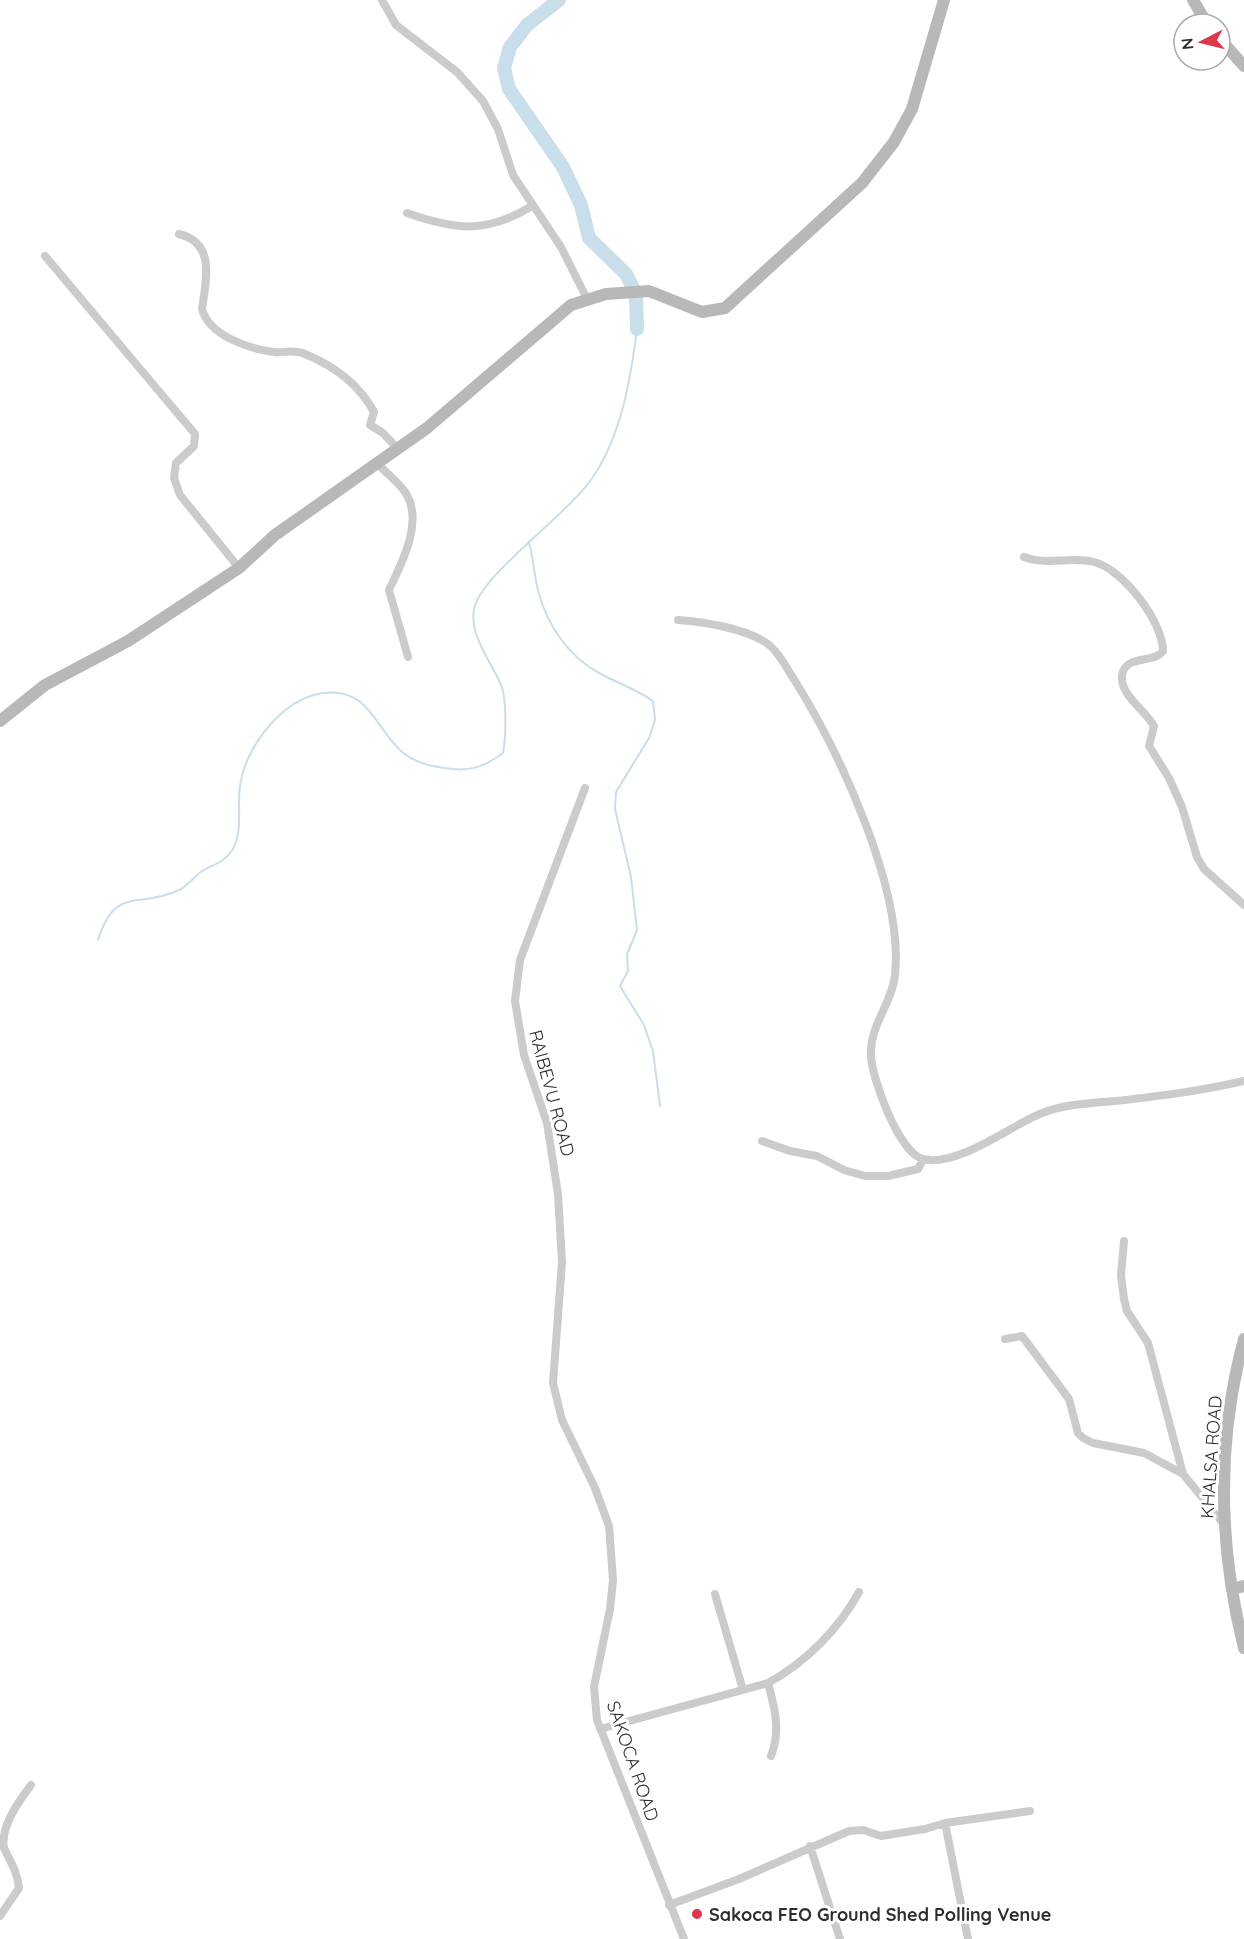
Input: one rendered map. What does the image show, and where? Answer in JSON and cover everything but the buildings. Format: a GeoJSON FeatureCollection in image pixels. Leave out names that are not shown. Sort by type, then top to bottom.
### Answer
{"type":"FeatureCollection","features":[{"type":"Feature","properties":{"kind":"street"},"geometry":{"type":"LineString","coordinates":[[382,0],[396,26],[457,72],[483,101],[498,129],[513,175],[561,247],[587,299]]}},
{"type":"Feature","properties":{"kind":"street"},"geometry":{"type":"LineString","coordinates":[[0,721],[45,685],[128,640],[239,568],[275,535],[321,501],[378,464],[485,380],[565,309],[587,299],[627,292],[649,291],[702,312],[725,308],[862,183],[894,142],[912,110],[944,0]]}},
{"type":"Feature","properties":{"kind":"street"},"geometry":{"type":"LineString","coordinates":[[1232,52],[1244,66]]}},
{"type":"Feature","properties":{"kind":"street"},"geometry":{"type":"LineString","coordinates":[[407,213],[430,223],[474,228],[495,223],[532,206]]}},
{"type":"Feature","properties":{"kind":"street"},"geometry":{"type":"LineString","coordinates":[[179,234],[197,243],[205,256],[207,288],[202,309],[214,326],[239,343],[275,352],[305,353],[346,376],[374,412],[370,425],[382,432],[398,449]]}},
{"type":"Feature","properties":{"kind":"street"},"geometry":{"type":"LineString","coordinates":[[45,256],[195,434],[194,446],[176,463],[176,486],[180,495],[239,568]]}},
{"type":"Feature","properties":{"kind":"street"},"geometry":{"type":"LineString","coordinates":[[378,464],[408,495],[413,519],[404,556],[388,590],[408,657]]}},
{"type":"Feature","properties":{"kind":"street"},"geometry":{"type":"LineString","coordinates":[[1024,557],[1041,561],[1095,562],[1116,572],[1140,600],[1158,632],[1163,651],[1159,656],[1139,660],[1126,666],[1122,673],[1123,683],[1144,716],[1154,726],[1149,746],[1169,778],[1182,807],[1197,857],[1204,869],[1244,905]]}},
{"type":"Feature","properties":{"kind":"street"},"geometry":{"type":"LineString","coordinates":[[678,620],[701,622],[767,642],[789,672],[831,744],[868,831],[892,925],[895,975],[890,998],[871,1042],[872,1064],[882,1098],[910,1152],[923,1160],[936,1160],[972,1150],[1031,1118],[1059,1108],[1212,1089],[1244,1081]]}},
{"type":"Feature","properties":{"kind":"street"},"geometry":{"type":"LineString","coordinates":[[0,710],[16,709]]}},
{"type":"Feature","properties":{"kind":"street","name":"RAIBEVU ROAD"},"geometry":{"type":"LineString","coordinates":[[554,1383],[562,1262],[558,1194],[547,1123],[524,1055],[515,1000],[520,960],[585,788]]}},
{"type":"Feature","properties":{"kind":"street"},"geometry":{"type":"LineString","coordinates":[[762,1141],[790,1151],[817,1156],[844,1170],[865,1176],[888,1176],[911,1172],[918,1169],[923,1160]]}},
{"type":"Feature","properties":{"kind":"street"},"geometry":{"type":"LineString","coordinates":[[1124,1241],[1121,1275],[1127,1311],[1150,1350],[1183,1474]]}},
{"type":"Feature","properties":{"kind":"street"},"geometry":{"type":"LineString","coordinates":[[1005,1339],[1022,1336],[1025,1339],[1037,1359],[1069,1399],[1078,1433],[1083,1438],[1093,1443],[1144,1453],[1183,1474],[1223,1523]]}},
{"type":"Feature","properties":{"kind":"street","name":"KHALSA ROAD"},"geometry":{"type":"LineString","coordinates":[[1244,1339],[1228,1432],[1222,1507],[1223,1523],[1238,1588],[1244,1648]]}},
{"type":"Feature","properties":{"kind":"street","name":"SAKOCA ROAD"},"geometry":{"type":"LineString","coordinates":[[554,1383],[562,1420],[600,1498],[609,1526],[613,1580],[593,1702],[600,1729],[684,1939]]}},
{"type":"Feature","properties":{"kind":"street"},"geometry":{"type":"LineString","coordinates":[[600,1729],[768,1683],[793,1670],[847,1614],[859,1592]]}},
{"type":"Feature","properties":{"kind":"street"},"geometry":{"type":"LineString","coordinates":[[715,1594],[743,1690]]}},
{"type":"Feature","properties":{"kind":"street"},"geometry":{"type":"LineString","coordinates":[[768,1683],[778,1726],[771,1756]]}},
{"type":"Feature","properties":{"kind":"street"},"geometry":{"type":"LineString","coordinates":[[0,1916],[19,1888],[18,1875],[2,1846],[2,1834],[7,1819],[31,1785]]}},
{"type":"Feature","properties":{"kind":"street"},"geometry":{"type":"LineString","coordinates":[[669,1905],[739,1880],[810,1846],[849,1831],[862,1830],[880,1836],[926,1829],[945,1823],[1030,1811]]}},
{"type":"Feature","properties":{"kind":"street"},"geometry":{"type":"LineString","coordinates":[[945,1823],[968,1939]]}},
{"type":"Feature","properties":{"kind":"street"},"geometry":{"type":"LineString","coordinates":[[810,1846],[840,1939]]}},
{"type":"Feature","properties":{"kind":"waterway"},"geometry":{"type":"LineString","coordinates":[[559,0],[527,25],[510,47],[504,68],[509,89],[563,167],[581,205],[589,238],[626,274],[636,294],[637,329]]}},
{"type":"Feature","properties":{"kind":"waterway"},"geometry":{"type":"LineString","coordinates":[[98,940],[112,911],[120,905],[130,901],[164,896],[179,890],[230,853],[238,834],[240,786],[249,756],[268,727],[293,705],[308,697],[323,693],[351,696],[370,711],[402,752],[427,765],[453,769],[475,768],[503,753],[505,738],[503,691],[478,639],[473,619],[474,609],[480,595],[492,579],[581,492],[603,461],[623,406],[632,367],[637,329]]}},
{"type":"Feature","properties":{"kind":"waterway"},"geometry":{"type":"LineString","coordinates":[[529,543],[537,588],[548,618],[561,640],[588,666],[653,701],[655,720],[649,738],[616,792],[615,809],[631,877],[637,930],[627,954],[628,971],[620,986],[644,1025],[653,1051],[660,1106]]}},
{"type":"Feature","properties":{"kind":"place","name":"Sakoca FEO Ground Shed Polling Venue"},"geometry":{"type":"Point","coordinates":[697,1914]}}]}
